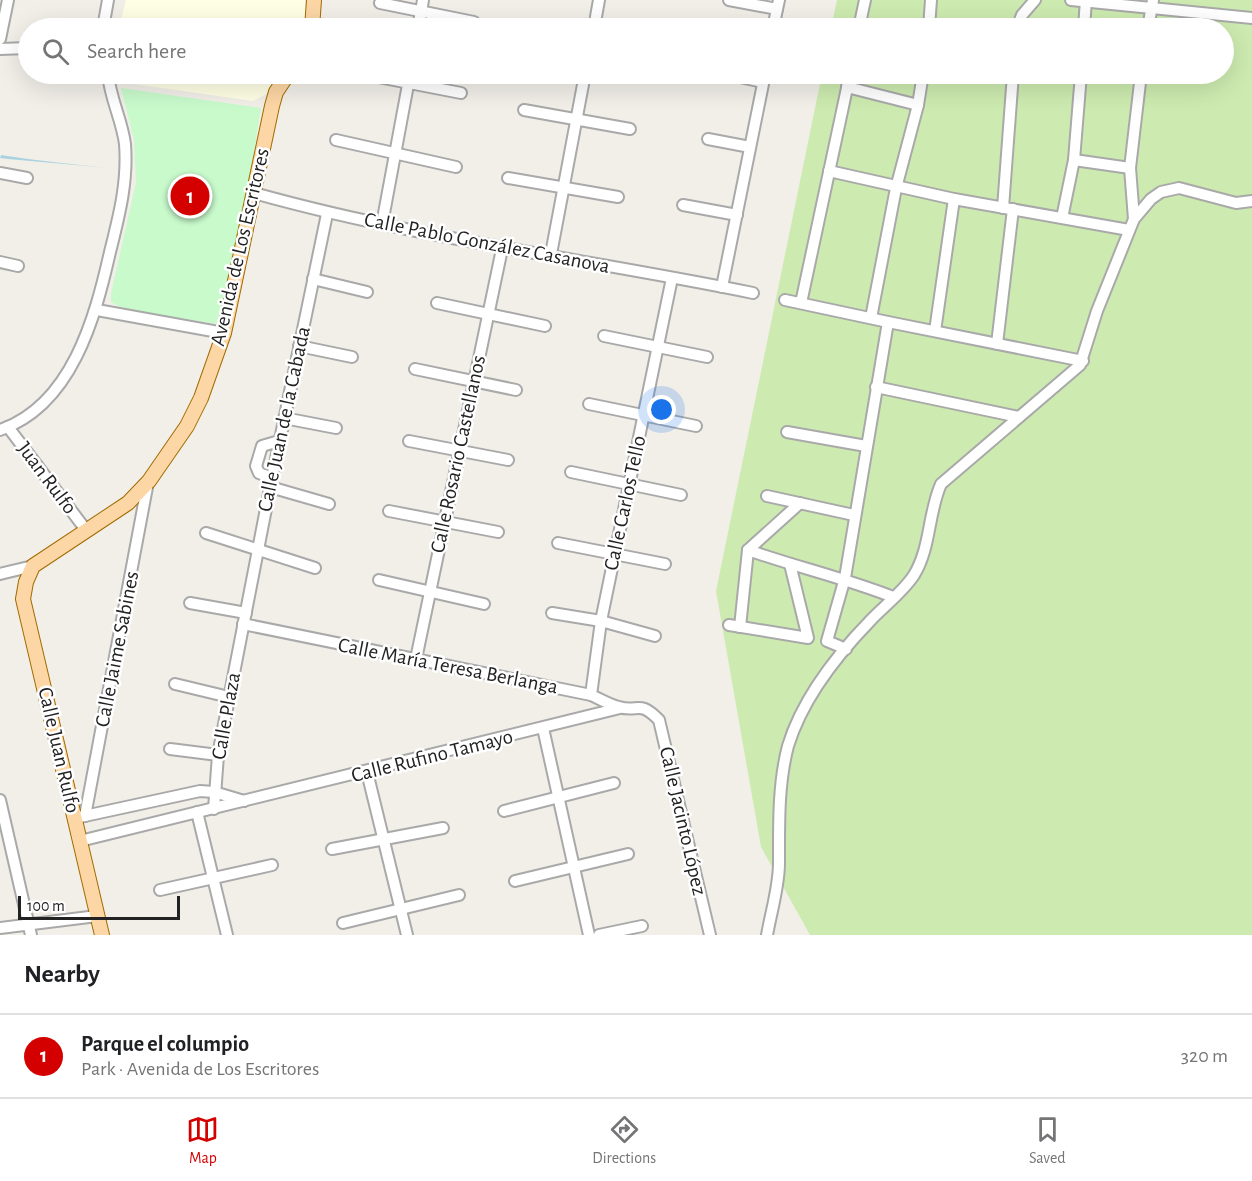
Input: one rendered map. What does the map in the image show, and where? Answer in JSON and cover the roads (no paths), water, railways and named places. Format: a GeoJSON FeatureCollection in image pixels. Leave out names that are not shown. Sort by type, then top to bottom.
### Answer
{"type":"FeatureCollection","features":[{"type":"Feature","properties":{"kind":"main road"},"geometry":{"type":"LineString","coordinates":[[313,18],[314,0]]}},
{"type":"Feature","properties":{"kind":"main road","name":"Avenida de Los Escritores"},"geometry":{"type":"LineString","coordinates":[[33,566],[128,503],[148,481],[187,426],[201,398],[225,333],[272,106],[281,84]]}},
{"type":"Feature","properties":{"kind":"main road","name":"Calle Juan Rulfo"},"geometry":{"type":"LineString","coordinates":[[33,566],[26,582],[23,599],[79,817],[80,841],[102,935]]}},
{"type":"Feature","properties":{"kind":"street"},"geometry":{"type":"LineString","coordinates":[[0,39],[8,0]]}},
{"type":"Feature","properties":{"kind":"street"},"geometry":{"type":"LineString","coordinates":[[105,18],[108,0]]}},
{"type":"Feature","properties":{"kind":"street"},"geometry":{"type":"LineString","coordinates":[[596,18],[599,0]]}},
{"type":"Feature","properties":{"kind":"street"},"geometry":{"type":"LineString","coordinates":[[729,0],[778,4]]}},
{"type":"Feature","properties":{"kind":"street"},"geometry":{"type":"LineString","coordinates":[[861,18],[865,0]]}},
{"type":"Feature","properties":{"kind":"street"},"geometry":{"type":"LineString","coordinates":[[929,18],[931,0]]}},
{"type":"Feature","properties":{"kind":"street"},"geometry":{"type":"LineString","coordinates":[[1021,18],[1035,0]]}},
{"type":"Feature","properties":{"kind":"street"},"geometry":{"type":"LineString","coordinates":[[1071,0],[1152,3],[1252,18]]}},
{"type":"Feature","properties":{"kind":"street"},"geometry":{"type":"LineString","coordinates":[[1085,18],[1086,1]]}},
{"type":"Feature","properties":{"kind":"street"},"geometry":{"type":"LineString","coordinates":[[380,3],[422,5],[462,18]]}},
{"type":"Feature","properties":{"kind":"street"},"geometry":{"type":"LineString","coordinates":[[1150,18],[1152,3]]}},
{"type":"Feature","properties":{"kind":"street"},"geometry":{"type":"LineString","coordinates":[[0,49],[18,48]]}},
{"type":"Feature","properties":{"kind":"street"},"geometry":{"type":"LineString","coordinates":[[4,428],[52,394],[75,359],[97,310],[125,188],[124,142],[110,84]]}},
{"type":"Feature","properties":{"kind":"street"},"geometry":{"type":"LineString","coordinates":[[382,224],[408,84]]}},
{"type":"Feature","properties":{"kind":"street"},"geometry":{"type":"LineString","coordinates":[[431,84],[460,93]]}},
{"type":"Feature","properties":{"kind":"street"},"geometry":{"type":"LineString","coordinates":[[551,254],[583,84]]}},
{"type":"Feature","properties":{"kind":"street"},"geometry":{"type":"LineString","coordinates":[[722,287],[763,84]]}},
{"type":"Feature","properties":{"kind":"street"},"geometry":{"type":"LineString","coordinates":[[801,303],[847,84]]}},
{"type":"Feature","properties":{"kind":"street"},"geometry":{"type":"LineString","coordinates":[[871,318],[896,188],[921,84]]}},
{"type":"Feature","properties":{"kind":"street"},"geometry":{"type":"LineString","coordinates":[[997,344],[1008,208],[1013,84]]}},
{"type":"Feature","properties":{"kind":"street"},"geometry":{"type":"LineString","coordinates":[[1062,218],[1074,160],[1080,84]]}},
{"type":"Feature","properties":{"kind":"street"},"geometry":{"type":"LineString","coordinates":[[1132,224],[1130,168],[1140,84]]}},
{"type":"Feature","properties":{"kind":"street"},"geometry":{"type":"LineString","coordinates":[[847,87],[918,105]]}},
{"type":"Feature","properties":{"kind":"street"},"geometry":{"type":"LineString","coordinates":[[524,110],[630,129]]}},
{"type":"Feature","properties":{"kind":"street"},"geometry":{"type":"LineString","coordinates":[[336,140],[456,167]]}},
{"type":"Feature","properties":{"kind":"street"},"geometry":{"type":"LineString","coordinates":[[708,140],[750,147]]}},
{"type":"Feature","properties":{"kind":"street"},"geometry":{"type":"LineString","coordinates":[[1074,160],[1130,168]]}},
{"type":"Feature","properties":{"kind":"street"},"geometry":{"type":"LineString","coordinates":[[829,171],[896,188],[1062,218],[1132,224]]}},
{"type":"Feature","properties":{"kind":"street"},"geometry":{"type":"LineString","coordinates":[[0,173],[27,178]]}},
{"type":"Feature","properties":{"kind":"street"},"geometry":{"type":"LineString","coordinates":[[508,178],[618,197]]}},
{"type":"Feature","properties":{"kind":"street"},"geometry":{"type":"LineString","coordinates":[[767,935],[779,866],[777,833],[788,746],[808,701],[846,649],[913,576],[925,552],[933,502],[941,484],[1083,361],[1097,311],[1132,224],[1161,192],[1179,188],[1236,203],[1252,201]]}},
{"type":"Feature","properties":{"kind":"street","name":"Calle Pablo González Casanova"},"geometry":{"type":"LineString","coordinates":[[254,193],[327,214],[502,249],[551,254],[753,294]]}},
{"type":"Feature","properties":{"kind":"street"},"geometry":{"type":"LineString","coordinates":[[935,331],[954,199]]}},
{"type":"Feature","properties":{"kind":"street"},"geometry":{"type":"LineString","coordinates":[[683,205],[736,215]]}},
{"type":"Feature","properties":{"kind":"street","name":"Calle Juan de la Cabada"},"geometry":{"type":"LineString","coordinates":[[243,624],[327,214]]}},
{"type":"Feature","properties":{"kind":"street","name":"Calle Rosario Castellanos"},"geometry":{"type":"LineString","coordinates":[[416,659],[428,591],[502,249]]}},
{"type":"Feature","properties":{"kind":"street"},"geometry":{"type":"LineString","coordinates":[[0,262],[18,266]]}},
{"type":"Feature","properties":{"kind":"street","name":"Calle Carlos Tello"},"geometry":{"type":"LineString","coordinates":[[591,695],[601,621],[672,278]]}},
{"type":"Feature","properties":{"kind":"street"},"geometry":{"type":"LineString","coordinates":[[313,279],[367,292]]}},
{"type":"Feature","properties":{"kind":"street"},"geometry":{"type":"LineString","coordinates":[[785,300],[1083,361]]}},
{"type":"Feature","properties":{"kind":"street"},"geometry":{"type":"LineString","coordinates":[[437,303],[545,326]]}},
{"type":"Feature","properties":{"kind":"street"},"geometry":{"type":"LineString","coordinates":[[97,310],[225,333]]}},
{"type":"Feature","properties":{"kind":"street"},"geometry":{"type":"LineString","coordinates":[[827,641],[845,578],[888,322]]}},
{"type":"Feature","properties":{"kind":"street"},"geometry":{"type":"LineString","coordinates":[[604,336],[707,357]]}},
{"type":"Feature","properties":{"kind":"street"},"geometry":{"type":"LineString","coordinates":[[299,346],[352,357]]}},
{"type":"Feature","properties":{"kind":"street"},"geometry":{"type":"LineString","coordinates":[[415,369],[516,390]]}},
{"type":"Feature","properties":{"kind":"street"},"geometry":{"type":"LineString","coordinates":[[876,387],[1018,417]]}},
{"type":"Feature","properties":{"kind":"street"},"geometry":{"type":"LineString","coordinates":[[589,404],[696,426]]}},
{"type":"Feature","properties":{"kind":"street"},"geometry":{"type":"LineString","coordinates":[[284,418],[336,428]]}},
{"type":"Feature","properties":{"kind":"street","name":"Juan Rulfo"},"geometry":{"type":"LineString","coordinates":[[4,428],[86,530]]}},
{"type":"Feature","properties":{"kind":"street"},"geometry":{"type":"LineString","coordinates":[[787,432],[866,446]]}},
{"type":"Feature","properties":{"kind":"street"},"geometry":{"type":"LineString","coordinates":[[279,441],[262,446],[256,466],[259,473],[271,483],[329,504]]}},
{"type":"Feature","properties":{"kind":"street"},"geometry":{"type":"LineString","coordinates":[[409,441],[459,448],[508,460]]}},
{"type":"Feature","properties":{"kind":"street"},"geometry":{"type":"LineString","coordinates":[[572,472],[629,486],[681,495]]}},
{"type":"Feature","properties":{"kind":"street","name":"Calle Jaime Sabines"},"geometry":{"type":"LineString","coordinates":[[79,817],[148,481]]}},
{"type":"Feature","properties":{"kind":"street"},"geometry":{"type":"LineString","coordinates":[[767,496],[854,515]]}},
{"type":"Feature","properties":{"kind":"street"},"geometry":{"type":"LineString","coordinates":[[800,503],[748,549],[734,626],[827,641],[846,649]]}},
{"type":"Feature","properties":{"kind":"street"},"geometry":{"type":"LineString","coordinates":[[389,511],[498,532]]}},
{"type":"Feature","properties":{"kind":"street"},"geometry":{"type":"LineString","coordinates":[[206,533],[315,568]]}},
{"type":"Feature","properties":{"kind":"street"},"geometry":{"type":"LineString","coordinates":[[558,543],[665,564]]}},
{"type":"Feature","properties":{"kind":"street"},"geometry":{"type":"LineString","coordinates":[[748,549],[790,564],[845,578],[893,597]]}},
{"type":"Feature","properties":{"kind":"street"},"geometry":{"type":"LineString","coordinates":[[790,564],[808,638]]}},
{"type":"Feature","properties":{"kind":"street","name":"Avenida de Los Escritores"},"geometry":{"type":"LineString","coordinates":[[0,574],[33,566]]}},
{"type":"Feature","properties":{"kind":"street"},"geometry":{"type":"LineString","coordinates":[[379,580],[484,604]]}},
{"type":"Feature","properties":{"kind":"street"},"geometry":{"type":"LineString","coordinates":[[190,603],[246,613]]}},
{"type":"Feature","properties":{"kind":"street"},"geometry":{"type":"LineString","coordinates":[[552,613],[601,621],[655,636]]}},
{"type":"Feature","properties":{"kind":"street","name":"Calle María Teresa Berlanga"},"geometry":{"type":"LineString","coordinates":[[243,624],[591,695],[621,708],[636,706],[649,710]]}},
{"type":"Feature","properties":{"kind":"street","name":"Calle Plaza"},"geometry":{"type":"LineString","coordinates":[[214,809],[218,755],[243,624]]}},
{"type":"Feature","properties":{"kind":"street"},"geometry":{"type":"LineString","coordinates":[[175,684],[229,697]]}},
{"type":"Feature","properties":{"kind":"street","name":"Calle Rufino Tamayo"},"geometry":{"type":"LineString","coordinates":[[80,841],[621,708]]}},
{"type":"Feature","properties":{"kind":"street","name":"Calle Jacinto López"},"geometry":{"type":"LineString","coordinates":[[649,710],[659,720],[710,935]]}},
{"type":"Feature","properties":{"kind":"street"},"geometry":{"type":"LineString","coordinates":[[543,728],[589,935]]}},
{"type":"Feature","properties":{"kind":"street"},"geometry":{"type":"LineString","coordinates":[[170,749],[218,755]]}},
{"type":"Feature","properties":{"kind":"street"},"geometry":{"type":"LineString","coordinates":[[367,772],[407,935]]}},
{"type":"Feature","properties":{"kind":"street"},"geometry":{"type":"LineString","coordinates":[[504,811],[614,783]]}},
{"type":"Feature","properties":{"kind":"street","name":"Calle Rufino Tamayo"},"geometry":{"type":"LineString","coordinates":[[79,817],[200,791],[214,792],[244,801]]}},
{"type":"Feature","properties":{"kind":"street"},"geometry":{"type":"LineString","coordinates":[[0,800],[30,930]]}},
{"type":"Feature","properties":{"kind":"street"},"geometry":{"type":"LineString","coordinates":[[197,812],[227,935]]}},
{"type":"Feature","properties":{"kind":"street"},"geometry":{"type":"LineString","coordinates":[[332,849],[443,828]]}},
{"type":"Feature","properties":{"kind":"street"},"geometry":{"type":"LineString","coordinates":[[515,882],[628,854]]}},
{"type":"Feature","properties":{"kind":"street"},"geometry":{"type":"LineString","coordinates":[[160,890],[272,865]]}},
{"type":"Feature","properties":{"kind":"street"},"geometry":{"type":"LineString","coordinates":[[343,923],[400,907],[459,895]]}},
{"type":"Feature","properties":{"kind":"street"},"geometry":{"type":"LineString","coordinates":[[0,928],[30,930],[97,916]]}},
{"type":"Feature","properties":{"kind":"street"},"geometry":{"type":"LineString","coordinates":[[599,935],[642,926]]}},
{"type":"Feature","properties":{"kind":"water"},"geometry":{"type":"Polygon","coordinates":[[[1,155],[42,161],[109,168],[0,158],[1,155]]]}},
{"type":"Feature","properties":{"kind":"place","name":"Parque el columpio"},"geometry":{"type":"Point","coordinates":[190,196]}}]}
